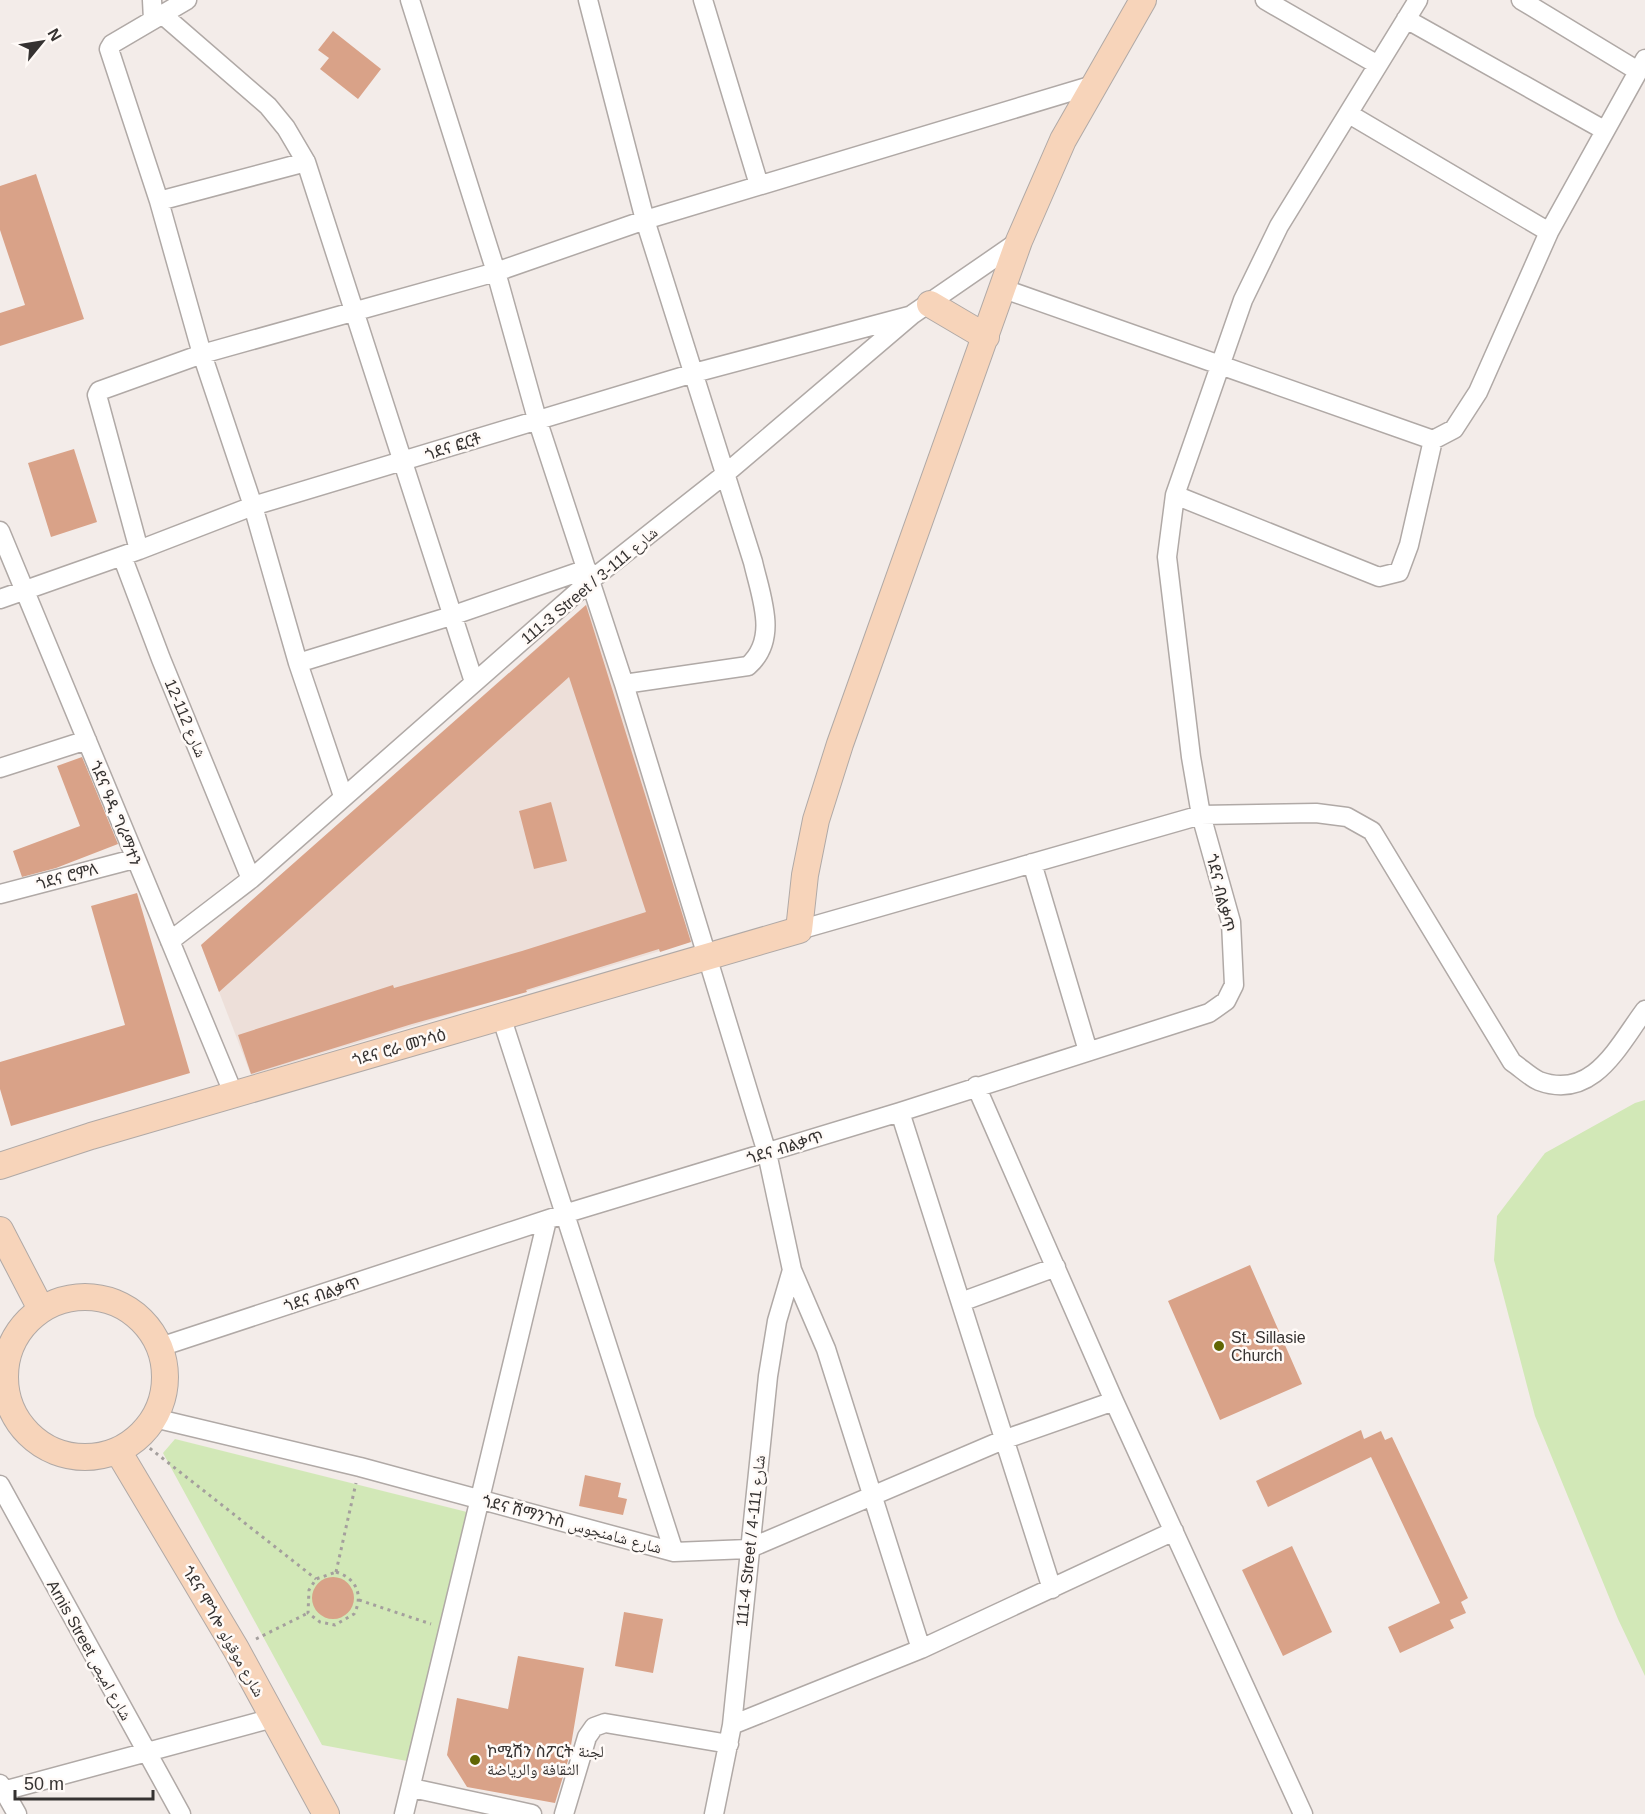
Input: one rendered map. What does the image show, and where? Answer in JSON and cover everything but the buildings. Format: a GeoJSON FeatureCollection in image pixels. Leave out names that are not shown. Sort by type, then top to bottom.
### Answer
{"type":"FeatureCollection","features":[{"type":"Feature","properties":{"kind":"main road"},"geometry":{"type":"LineString","coordinates":[[799,930],[805,875],[816,820],[840,744],[1004,290],[1019,241],[1063,140],[1143,0]]}},
{"type":"Feature","properties":{"kind":"main road"},"geometry":{"type":"LineString","coordinates":[[921,309],[986,337]]}},
{"type":"Feature","properties":{"kind":"main road","name":"ጎደና ሮራ መንሳዕ"},"geometry":{"type":"LineString","coordinates":[[0,1166],[501,1016],[799,930]]}},
{"type":"Feature","properties":{"kind":"main road"},"geometry":{"type":"LineString","coordinates":[[0,1230],[41,1309]]}},
{"type":"Feature","properties":{"kind":"main road"},"geometry":{"type":"LineString","coordinates":[[86,1296],[109,1300],[130,1310],[148,1326],[159,1347],[165,1371],[163,1395],[154,1418],[127,1445],[77,1458],[51,1449],[30,1435],[14,1414],[3,1391],[5,1367],[11,1344],[23,1324],[41,1309],[62,1299],[86,1296]]}},
{"type":"Feature","properties":{"kind":"main road","name":"ጎደና ሞጎሎ شارع موقولو"},"geometry":{"type":"LineString","coordinates":[[127,1445],[326,1814]]}},
{"type":"Feature","properties":{"kind":"street"},"geometry":{"type":"LineString","coordinates":[[152,0],[158,18],[268,106],[286,128],[306,162],[474,682]]}},
{"type":"Feature","properties":{"kind":"street"},"geometry":{"type":"LineString","coordinates":[[187,0],[112,44],[109,49],[159,201],[202,354],[253,506],[298,663],[343,796]]}},
{"type":"Feature","properties":{"kind":"street"},"geometry":{"type":"LineString","coordinates":[[410,0],[496,272],[537,419],[624,684],[705,956],[767,1153],[792,1270],[826,1348],[921,1649]]}},
{"type":"Feature","properties":{"kind":"street"},"geometry":{"type":"LineString","coordinates":[[588,0],[645,219],[753,562],[765,614],[765,639],[760,655],[748,666],[624,684]]}},
{"type":"Feature","properties":{"kind":"street"},"geometry":{"type":"LineString","coordinates":[[703,0],[759,185]]}},
{"type":"Feature","properties":{"kind":"street"},"geometry":{"type":"LineString","coordinates":[[1265,0],[1378,65]]}},
{"type":"Feature","properties":{"kind":"street","name":"ጎደና ብልቃጥ"},"geometry":{"type":"LineString","coordinates":[[159,1347],[556,1217],[900,1112],[1209,1013],[1226,1001],[1234,985],[1231,922],[1201,815],[1167,557],[1175,495],[1243,300],[1279,226],[1418,0]]}},
{"type":"Feature","properties":{"kind":"street"},"geometry":{"type":"LineString","coordinates":[[1175,495],[1379,577],[1399,572],[1409,545],[1434,440],[1454,429],[1478,392],[1549,232],[1641,65],[1521,0]]}},
{"type":"Feature","properties":{"kind":"street"},"geometry":{"type":"LineString","coordinates":[[1406,19],[1604,130]]}},
{"type":"Feature","properties":{"kind":"street"},"geometry":{"type":"LineString","coordinates":[[202,354],[496,272],[645,219],[1093,85]]}},
{"type":"Feature","properties":{"kind":"street"},"geometry":{"type":"LineString","coordinates":[[1349,114],[1549,232]]}},
{"type":"Feature","properties":{"kind":"street"},"geometry":{"type":"LineString","coordinates":[[159,201],[306,162]]}},
{"type":"Feature","properties":{"kind":"street","name":"111-3 Street / شارع 111-3"},"geometry":{"type":"LineString","coordinates":[[170,941],[252,879],[474,682],[589,575],[724,475],[921,309],[1019,241]]}},
{"type":"Feature","properties":{"kind":"street"},"geometry":{"type":"LineString","coordinates":[[1004,290],[1220,363],[1434,440]]}},
{"type":"Feature","properties":{"kind":"street","name":"ጎደና ፎርቶ"},"geometry":{"type":"LineString","coordinates":[[0,599],[253,506],[403,462],[537,419],[921,309]]}},
{"type":"Feature","properties":{"kind":"street","name":"شارع 112-12"},"geometry":{"type":"LineString","coordinates":[[202,354],[97,393],[130,553],[161,658],[252,879]]}},
{"type":"Feature","properties":{"kind":"street","name":"ጎደና ዓዲ ግራማተን"},"geometry":{"type":"LineString","coordinates":[[0,531],[234,1095]]}},
{"type":"Feature","properties":{"kind":"street"},"geometry":{"type":"LineString","coordinates":[[298,663],[589,575]]}},
{"type":"Feature","properties":{"kind":"street"},"geometry":{"type":"LineString","coordinates":[[0,768],[87,740]]}},
{"type":"Feature","properties":{"kind":"street"},"geometry":{"type":"LineString","coordinates":[[799,930],[1201,815],[1316,813],[1347,817],[1372,831],[1512,1062],[1537,1080],[1561,1087],[1588,1080],[1605,1063],[1645,1010]]}},
{"type":"Feature","properties":{"kind":"street","name":"ጎደና ሮምለ"},"geometry":{"type":"LineString","coordinates":[[0,894],[134,858]]}},
{"type":"Feature","properties":{"kind":"street"},"geometry":{"type":"LineString","coordinates":[[1032,863],[1088,1051]]}},
{"type":"Feature","properties":{"kind":"street"},"geometry":{"type":"LineString","coordinates":[[501,1016],[556,1217],[674,1552]]}},
{"type":"Feature","properties":{"kind":"street"},"geometry":{"type":"LineString","coordinates":[[976,1086],[1114,1401],[1304,1814]]}},
{"type":"Feature","properties":{"kind":"street"},"geometry":{"type":"LineString","coordinates":[[900,1112],[1052,1589]]}},
{"type":"Feature","properties":{"kind":"street"},"geometry":{"type":"LineString","coordinates":[[404,1814],[482,1500],[556,1217]]}},
{"type":"Feature","properties":{"kind":"street"},"geometry":{"type":"LineString","coordinates":[[961,1302],[1056,1267]]}},
{"type":"Feature","properties":{"kind":"street","name":"111-4 Street / شارع 111-4"},"geometry":{"type":"LineString","coordinates":[[714,1814],[732,1725],[748,1549],[768,1376],[777,1321],[792,1270]]}},
{"type":"Feature","properties":{"kind":"street","name":"ጎደና ሽማንጉስ شارع شامنجوس"},"geometry":{"type":"LineString","coordinates":[[154,1418],[360,1467],[674,1552],[748,1549],[1003,1440],[1114,1401]]}},
{"type":"Feature","properties":{"kind":"street","name":"Arnis Street شارع اميص"},"geometry":{"type":"LineString","coordinates":[[0,1485],[181,1814]]}},
{"type":"Feature","properties":{"kind":"street"},"geometry":{"type":"LineString","coordinates":[[732,1725],[921,1649],[1174,1531]]}},
{"type":"Feature","properties":{"kind":"street"},"geometry":{"type":"LineString","coordinates":[[17,1814],[2,1787],[273,1718]]}},
{"type":"Feature","properties":{"kind":"street"},"geometry":{"type":"LineString","coordinates":[[564,1814],[587,1737],[594,1727],[605,1723],[729,1744]]}},
{"type":"Feature","properties":{"kind":"street"},"geometry":{"type":"LineString","coordinates":[[412,1788],[532,1814]]}},
{"type":"Feature","properties":{"kind":"path"},"geometry":{"type":"LineString","coordinates":[[127,1445],[316,1579]]}},
{"type":"Feature","properties":{"kind":"path"},"geometry":{"type":"LineString","coordinates":[[336,1572],[360,1467]]}},
{"type":"Feature","properties":{"kind":"path"},"geometry":{"type":"LineString","coordinates":[[336,1572],[344,1575],[356,1585],[359,1600],[354,1614],[335,1625],[321,1622],[308,1613],[309,1590],[316,1579],[322,1575],[336,1572]]}},
{"type":"Feature","properties":{"kind":"path"},"geometry":{"type":"LineString","coordinates":[[359,1600],[449,1630]]}},
{"type":"Feature","properties":{"kind":"path"},"geometry":{"type":"LineString","coordinates":[[236,1649],[308,1613]]}},
{"type":"Feature","properties":{"kind":"shaded area"},"geometry":{"type":"Polygon","coordinates":[[[589,602],[696,940],[251,1075],[201,945],[589,602]]]}},
{"type":"Feature","properties":{"kind":"green space"},"geometry":{"type":"Polygon","coordinates":[[[1645,1100],[1645,1676],[1618,1619],[1535,1416],[1494,1260],[1497,1216],[1545,1153],[1635,1103],[1645,1100]]]}},
{"type":"Feature","properties":{"kind":"green space"},"geometry":{"type":"Polygon","coordinates":[[[175,1439],[471,1513],[407,1761],[322,1745],[163,1453],[175,1439]]]}},
{"type":"Feature","properties":{"kind":"place","name":"St. Sillasie Church"},"geometry":{"type":"Point","coordinates":[1219,1346]}},
{"type":"Feature","properties":{"kind":"place","name":"ኮሚሽን ስፖርት لجنة الثقافة والرياضة"},"geometry":{"type":"Point","coordinates":[475,1760]}}]}
